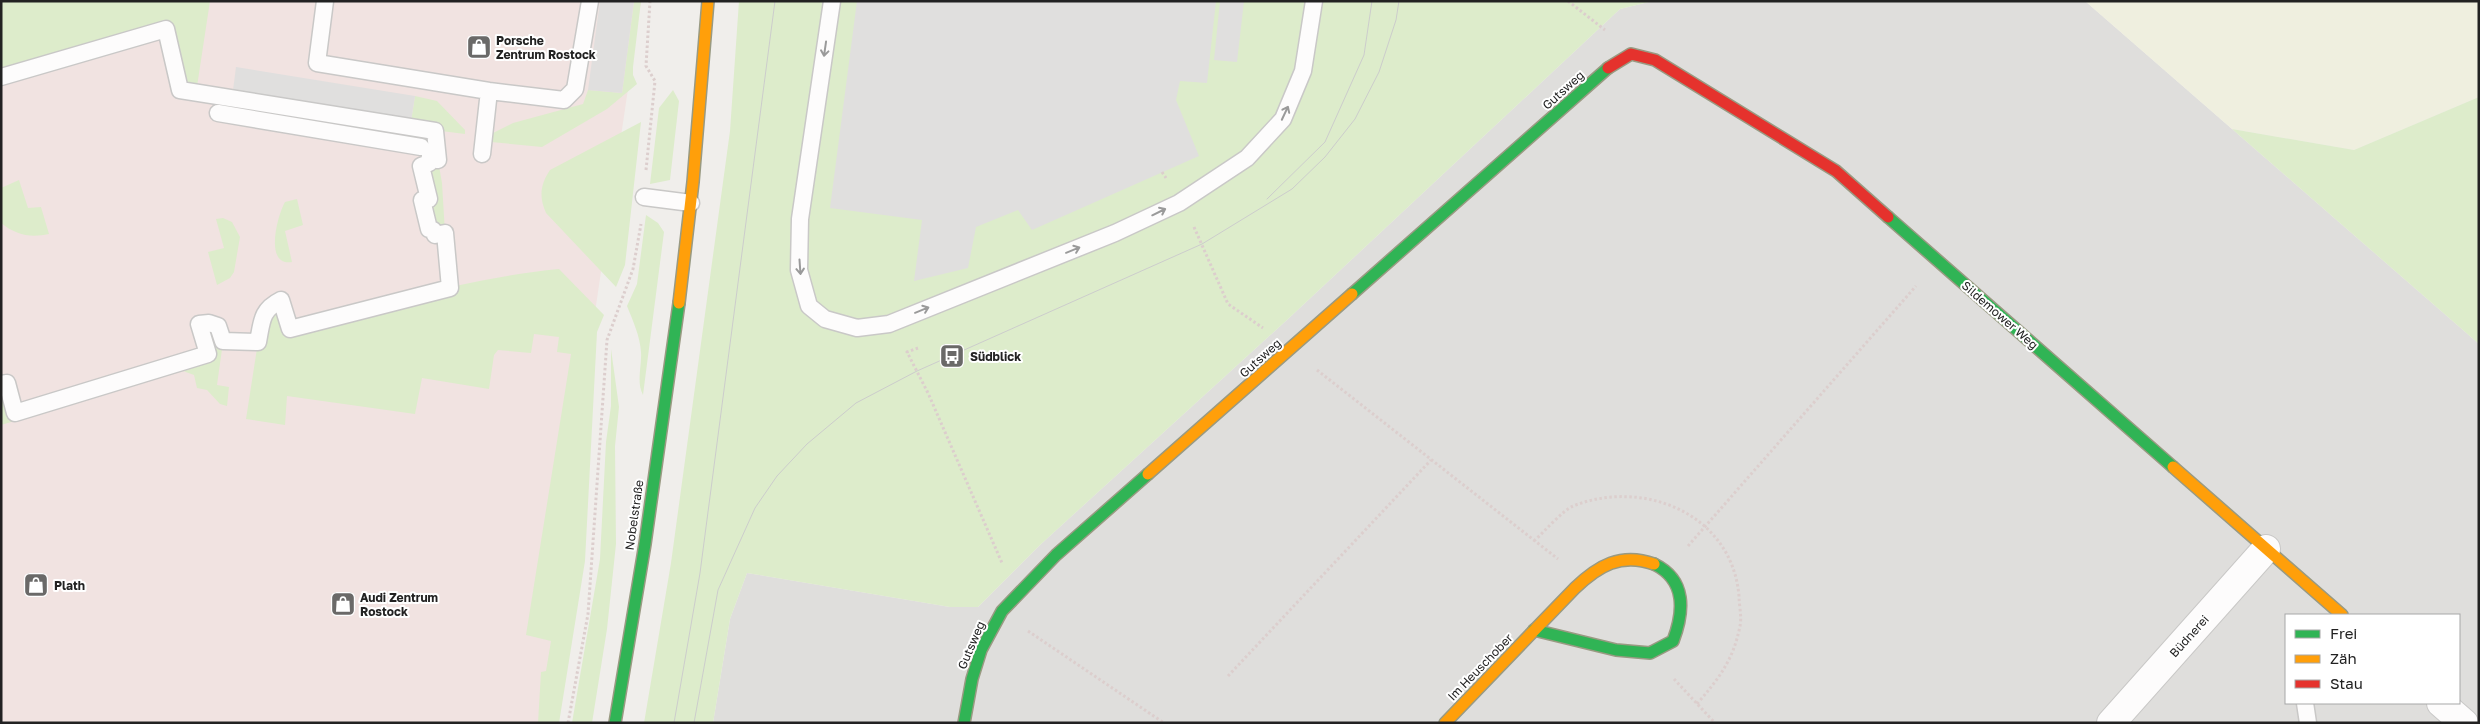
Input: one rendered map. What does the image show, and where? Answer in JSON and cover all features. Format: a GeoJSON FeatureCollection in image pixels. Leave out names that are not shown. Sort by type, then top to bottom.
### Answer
{"type":"FeatureCollection","features":[{"type":"Feature","properties":{"kind":"street","name":"Nobelstraße"},"geometry":{"type":"LineString","coordinates":[[614,723],[640,575],[677,311],[701,115],[708,1]]}},
{"type":"Feature","properties":{"kind":"street","name":"Sildemower Weg"},"geometry":{"type":"LineString","coordinates":[[1631,54],[1654,60],[1836,171],[2339,614]]}},
{"type":"Feature","properties":{"kind":"street","name":"Gutsweg"},"geometry":{"type":"LineString","coordinates":[[964,723],[972,675],[984,644],[1001,612],[1056,555],[1615,62],[1631,54]]}},
{"type":"Feature","properties":{"kind":"street","name":"Büdnerei"},"geometry":{"type":"LineString","coordinates":[[2111,723],[2266,549]]}},
{"type":"Feature","properties":{"kind":"street","name":"Im Heuschober"},"geometry":{"type":"LineString","coordinates":[[1445,723],[1584,580],[1606,563],[1625,558],[1644,560],[1666,572],[1680,594],[1682,616],[1673,641],[1650,653]]}},
{"type":"Feature","properties":{"kind":"street"},"geometry":{"type":"LineString","coordinates":[[1534,630],[1616,650],[1650,653]]}},
{"type":"Feature","properties":{"kind":"street"},"geometry":{"type":"LineString","coordinates":[[2442,704],[2464,723]]}},
{"type":"Feature","properties":{"kind":"lane"},"geometry":{"type":"LineString","coordinates":[[325,1],[317,63],[489,91],[564,100],[575,89],[590,1]]}},
{"type":"Feature","properties":{"kind":"lane"},"geometry":{"type":"LineString","coordinates":[[832,1],[800,219],[799,270],[809,306],[825,319],[857,328],[889,324],[1115,233],[1179,202],[1247,158],[1282,119],[1303,71],[1314,1]]}},
{"type":"Feature","properties":{"kind":"lane"},"geometry":{"type":"LineString","coordinates":[[1,77],[166,29],[180,90],[435,131],[438,160],[430,156],[429,163],[421,166],[429,199],[422,200],[429,229],[433,230],[435,235],[445,233],[450,288],[290,329],[281,300],[270,306],[263,316],[258,342],[223,342],[222,332],[218,326],[209,322],[199,324],[208,354],[15,413],[7,383],[1,384]]}},
{"type":"Feature","properties":{"kind":"lane"},"geometry":{"type":"LineString","coordinates":[[482,154],[489,91]]}},
{"type":"Feature","properties":{"kind":"lane"},"geometry":{"type":"LineString","coordinates":[[218,113],[421,147]]}},
{"type":"Feature","properties":{"kind":"lane"},"geometry":{"type":"LineString","coordinates":[[644,197],[690,203]]}},
{"type":"Feature","properties":{"kind":"lane"},"geometry":{"type":"LineString","coordinates":[[2305,704],[2308,723]]}},
{"type":"Feature","properties":{"kind":"path"},"geometry":{"type":"LineString","coordinates":[[568,723],[588,614],[607,340],[633,269],[644,197],[654,81],[646,66],[650,1]]}},
{"type":"Feature","properties":{"kind":"path"},"geometry":{"type":"LineString","coordinates":[[1568,1],[1598,23],[1631,54]]}},
{"type":"Feature","properties":{"kind":"path"},"geometry":{"type":"LineString","coordinates":[[1202,244],[1228,304],[1432,460],[1584,580]]}},
{"type":"Feature","properties":{"kind":"path"},"geometry":{"type":"LineString","coordinates":[[1666,572],[1938,261]]}},
{"type":"Feature","properties":{"kind":"path"},"geometry":{"type":"LineString","coordinates":[[918,348],[907,352],[962,470],[1016,596]]}},
{"type":"Feature","properties":{"kind":"path"},"geometry":{"type":"LineString","coordinates":[[1228,676],[1432,460]]}},
{"type":"Feature","properties":{"kind":"path"},"geometry":{"type":"LineString","coordinates":[[1001,612],[1164,723]]}},
{"type":"Feature","properties":{"kind":"path"},"geometry":{"type":"LineString","coordinates":[[1650,653],[1715,723]]}},
{"type":"Feature","properties":{"kind":"shaded area"},"geometry":{"type":"Polygon","coordinates":[[[111,1],[641,1],[594,319],[541,723],[1,723],[1,6],[111,1]]]}},
{"type":"Feature","properties":{"kind":"shaded area"},"geometry":{"type":"Polygon","coordinates":[[[600,1],[634,1],[622,93],[588,90],[600,1]]]}},
{"type":"Feature","properties":{"kind":"shaded area"},"geometry":{"type":"Polygon","coordinates":[[[857,1],[1216,1],[1207,83],[1180,81],[1176,100],[1199,156],[1032,230],[1018,210],[976,227],[968,268],[914,281],[922,220],[830,208],[857,1]]]}},
{"type":"Feature","properties":{"kind":"shaded area"},"geometry":{"type":"Polygon","coordinates":[[[1220,1],[1244,1],[1237,62],[1214,60],[1220,1]]]}},
{"type":"Feature","properties":{"kind":"shaded area"},"geometry":{"type":"Polygon","coordinates":[[[1653,1],[2085,1],[2479,344],[2479,723],[713,723],[730,619],[747,573],[950,607],[978,607],[1040,545],[1288,319],[1620,9],[1653,1]]]}},
{"type":"Feature","properties":{"kind":"shaded area"},"geometry":{"type":"Polygon","coordinates":[[[236,67],[415,96],[410,127],[232,98],[236,67]]]}},
{"type":"Feature","properties":{"kind":"green space"},"geometry":{"type":"Polygon","coordinates":[[[1,1],[210,1],[196,93],[180,90],[165,29],[1,77],[1,1]]]}},
{"type":"Feature","properties":{"kind":"green space"},"geometry":{"type":"Polygon","coordinates":[[[634,1],[641,1],[633,67],[633,75],[637,84],[607,109],[542,147],[491,142],[491,134],[513,123],[583,104],[588,90],[622,93],[634,1]]]}},
{"type":"Feature","properties":{"kind":"green space"},"geometry":{"type":"Polygon","coordinates":[[[739,1],[1653,1],[1620,9],[1288,319],[1040,545],[978,607],[950,607],[747,573],[730,619],[713,723],[644,723],[671,563],[730,131],[739,1]]]}},
{"type":"Feature","properties":{"kind":"green space"},"geometry":{"type":"Polygon","coordinates":[[[2085,1],[2479,1],[2479,97],[2354,150],[2232,129],[2085,1]]]}},
{"type":"Feature","properties":{"kind":"green space"},"geometry":{"type":"Polygon","coordinates":[[[673,90],[679,101],[670,180],[650,184],[659,108],[673,90]]]}},
{"type":"Feature","properties":{"kind":"green space"},"geometry":{"type":"Polygon","coordinates":[[[415,96],[437,101],[465,130],[465,134],[410,127],[415,96]]]}},
{"type":"Feature","properties":{"kind":"green space"},"geometry":{"type":"Polygon","coordinates":[[[2479,97],[2479,344],[2232,129],[2354,150],[2479,97]]]}},
{"type":"Feature","properties":{"kind":"green space"},"geometry":{"type":"Polygon","coordinates":[[[641,122],[625,265],[616,287],[546,213],[542,202],[542,186],[550,170],[641,122]]]}},
{"type":"Feature","properties":{"kind":"green space"},"geometry":{"type":"Polygon","coordinates":[[[438,160],[442,183],[445,233],[433,230],[429,163],[438,160]]]}},
{"type":"Feature","properties":{"kind":"green space"},"geometry":{"type":"Polygon","coordinates":[[[19,180],[28,208],[41,207],[49,234],[24,235],[1,223],[1,188],[19,180]]]}},
{"type":"Feature","properties":{"kind":"green space"},"geometry":{"type":"Polygon","coordinates":[[[297,199],[303,225],[285,231],[292,262],[283,261],[278,257],[275,249],[276,228],[285,202],[297,199]]]}},
{"type":"Feature","properties":{"kind":"green space"},"geometry":{"type":"Polygon","coordinates":[[[646,215],[658,223],[664,232],[643,395],[640,385],[641,357],[639,340],[627,306],[637,284],[646,215]]]}},
{"type":"Feature","properties":{"kind":"green space"},"geometry":{"type":"Polygon","coordinates":[[[223,218],[232,222],[240,237],[234,272],[230,278],[217,285],[208,252],[224,248],[216,219],[223,218]]]}},
{"type":"Feature","properties":{"kind":"green space"},"geometry":{"type":"Polygon","coordinates":[[[559,269],[604,315],[597,332],[585,561],[559,723],[538,723],[541,672],[546,671],[551,641],[526,635],[571,354],[557,352],[559,337],[534,334],[531,353],[498,350],[494,355],[489,389],[422,378],[415,414],[287,396],[285,425],[246,419],[258,342],[281,300],[290,328],[457,286],[525,273],[559,269]]]}},
{"type":"Feature","properties":{"kind":"green space"},"geometry":{"type":"Polygon","coordinates":[[[209,323],[223,342],[217,385],[229,387],[227,406],[220,404],[207,390],[197,388],[194,375],[183,371],[1,425],[1,384],[15,412],[207,354],[209,323]]]}},
{"type":"Feature","properties":{"kind":"green space"},"geometry":{"type":"Polygon","coordinates":[[[611,349],[619,407],[615,446],[616,544],[607,629],[592,723],[572,723],[600,559],[606,442],[611,406],[611,349]]]}},
{"type":"Feature","properties":{"kind":"tram line"},"geometry":{"type":"LineString","coordinates":[[674,723],[700,573],[775,1]]}},
{"type":"Feature","properties":{"kind":"tram line"},"geometry":{"type":"LineString","coordinates":[[1267,199],[1325,142],[1364,55],[1372,1]]}},
{"type":"Feature","properties":{"kind":"tram line"},"geometry":{"type":"LineString","coordinates":[[694,723],[718,590],[755,508],[777,476],[807,444],[856,403],[917,371],[1202,244],[1292,189],[1325,157],[1355,119],[1379,72],[1396,20],[1399,1]]}},
{"type":"Feature","properties":{"kind":"traffic: fast"},"geometry":{"type":"LineString","coordinates":[[1352,294],[1608,68]]}},
{"type":"Feature","properties":{"kind":"traffic: fast"},"geometry":{"type":"LineString","coordinates":[[1888,217],[2173,467]]}},
{"type":"Feature","properties":{"kind":"traffic: fast"},"geometry":{"type":"LineString","coordinates":[[615,723],[645,544],[679,303]]}},
{"type":"Feature","properties":{"kind":"traffic: fast"},"geometry":{"type":"LineString","coordinates":[[964,723],[972,679],[981,650],[1002,611],[1056,555],[1148,474]]}},
{"type":"Feature","properties":{"kind":"traffic: fast"},"geometry":{"type":"LineString","coordinates":[[1534,630],[1616,650],[1650,653],[1673,641],[1681,608],[1680,598],[1672,579],[1665,571],[1654,564]]}},
{"type":"Feature","properties":{"kind":"traffic: slow"},"geometry":{"type":"LineString","coordinates":[[679,303],[693,182],[708,1]]}},
{"type":"Feature","properties":{"kind":"traffic: slow"},"geometry":{"type":"LineString","coordinates":[[1148,474],[1352,294]]}},
{"type":"Feature","properties":{"kind":"traffic: slow"},"geometry":{"type":"LineString","coordinates":[[2173,467],[2341,614]]}},
{"type":"Feature","properties":{"kind":"traffic: slow"},"geometry":{"type":"LineString","coordinates":[[1445,723],[1575,588],[1592,573],[1611,563],[1621,561],[1631,560],[1654,564]]}},
{"type":"Feature","properties":{"kind":"traffic: jam"},"geometry":{"type":"LineString","coordinates":[[1608,68],[1631,54],[1655,60],[1836,171],[1888,217]]}},
{"type":"Feature","properties":{"kind":"place","name":"Porsche Zentrum Rostock"},"geometry":{"type":"Point","coordinates":[479,47]}},
{"type":"Feature","properties":{"kind":"place","name":"Südblick"},"geometry":{"type":"Point","coordinates":[952,356]}},
{"type":"Feature","properties":{"kind":"place","name":"Plath"},"geometry":{"type":"Point","coordinates":[36,585]}},
{"type":"Feature","properties":{"kind":"place","name":"Audi Zentrum Rostock"},"geometry":{"type":"Point","coordinates":[343,604]}}]}
